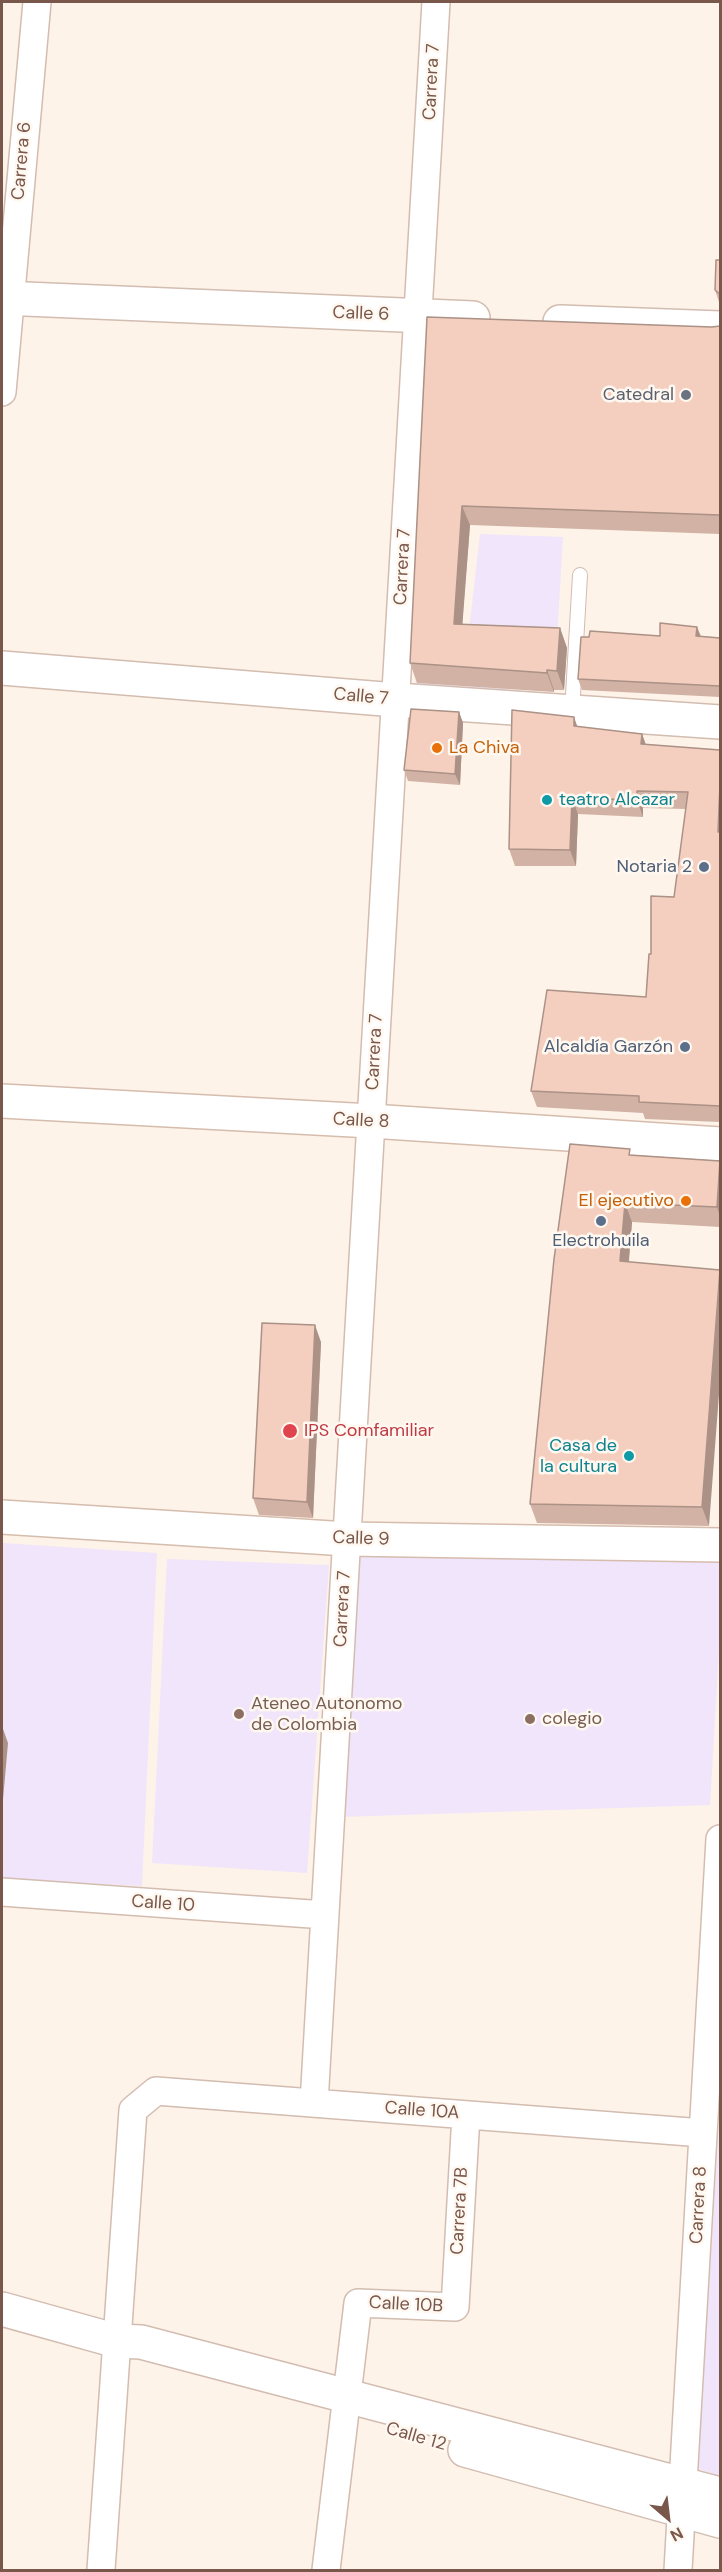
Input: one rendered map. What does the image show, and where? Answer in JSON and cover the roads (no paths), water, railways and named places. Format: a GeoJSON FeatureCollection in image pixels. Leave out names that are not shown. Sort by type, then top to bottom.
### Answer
{"type":"FeatureCollection","features":[{"type":"Feature","properties":{"kind":"street","name":"Carrera 6"},"geometry":{"type":"LineString","coordinates":[[2,392],[6,298],[37,2]]}},
{"type":"Feature","properties":{"kind":"street","name":"Carrera 7"},"geometry":{"type":"LineString","coordinates":[[314,2103],[436,2]]}},
{"type":"Feature","properties":{"kind":"street","name":"Calle 6"},"geometry":{"type":"LineString","coordinates":[[6,298],[500,320]]}},
{"type":"Feature","properties":{"kind":"street"},"geometry":{"type":"LineString","coordinates":[[534,321],[720,328]]}},
{"type":"Feature","properties":{"kind":"street","name":"Calle 7"},"geometry":{"type":"LineString","coordinates":[[2,668],[396,700],[720,722]]}},
{"type":"Feature","properties":{"kind":"street","name":"Calle 8"},"geometry":{"type":"LineString","coordinates":[[2,1101],[371,1121],[720,1144]]}},
{"type":"Feature","properties":{"kind":"street","name":"Calle 9"},"geometry":{"type":"LineString","coordinates":[[2,1517],[346,1539],[720,1545]]}},
{"type":"Feature","properties":{"kind":"street","name":"Carrera 8"},"geometry":{"type":"LineString","coordinates":[[678,2571],[684,2498],[703,2133],[718,1932],[720,1839]]}},
{"type":"Feature","properties":{"kind":"street","name":"Calle 10"},"geometry":{"type":"LineString","coordinates":[[2,1892],[325,1916]]}},
{"type":"Feature","properties":{"kind":"street","name":"Calle 10A"},"geometry":{"type":"LineString","coordinates":[[117,2341],[133,2110],[156,2091],[703,2133]]}},
{"type":"Feature","properties":{"kind":"street","name":"Carrera 7B"},"geometry":{"type":"LineString","coordinates":[[455,2307],[466,2115]]}},
{"type":"Feature","properties":{"kind":"street","name":"Calle 10B"},"geometry":{"type":"LineString","coordinates":[[345,2406],[358,2302],[455,2307]]}},
{"type":"Feature","properties":{"kind":"street","name":"Calle 12"},"geometry":{"type":"LineString","coordinates":[[2,2309],[117,2341],[137,2359],[345,2406],[684,2498],[720,2521]]}},
{"type":"Feature","properties":{"kind":"street"},"geometry":{"type":"LineString","coordinates":[[101,2571],[117,2341]]}},
{"type":"Feature","properties":{"kind":"street"},"geometry":{"type":"LineString","coordinates":[[326,2571],[345,2406]]}},
{"type":"Feature","properties":{"kind":"street","name":"Calle 12"},"geometry":{"type":"LineString","coordinates":[[684,2498],[720,2494]]}},
{"type":"Feature","properties":{"kind":"lane"},"geometry":{"type":"LineString","coordinates":[[572,712],[579,575]]}},
{"type":"Feature","properties":{"kind":"place","name":"Catedral"},"geometry":{"type":"Point","coordinates":[686,395]}},
{"type":"Feature","properties":{"kind":"place","name":"La Chiva"},"geometry":{"type":"Point","coordinates":[437,748]}},
{"type":"Feature","properties":{"kind":"place","name":"teatro Alcazar"},"geometry":{"type":"Point","coordinates":[547,800]}},
{"type":"Feature","properties":{"kind":"place","name":"Notaria 2"},"geometry":{"type":"Point","coordinates":[704,867]}},
{"type":"Feature","properties":{"kind":"place","name":"Alcaldía Garzón"},"geometry":{"type":"Point","coordinates":[685,1047]}},
{"type":"Feature","properties":{"kind":"place","name":"El ejecutivo"},"geometry":{"type":"Point","coordinates":[686,1201]}},
{"type":"Feature","properties":{"kind":"place","name":"Electrohuila"},"geometry":{"type":"Point","coordinates":[601,1221]}},
{"type":"Feature","properties":{"kind":"place","name":"IPS Comfamiliar"},"geometry":{"type":"Point","coordinates":[290,1431]}},
{"type":"Feature","properties":{"kind":"place","name":"Casa de la cultura"},"geometry":{"type":"Point","coordinates":[629,1456]}},
{"type":"Feature","properties":{"kind":"place","name":"Ateneo Autonomo de Colombia"},"geometry":{"type":"Point","coordinates":[239,1714]}},
{"type":"Feature","properties":{"kind":"place","name":"colegio"},"geometry":{"type":"Point","coordinates":[530,1719]}}]}
